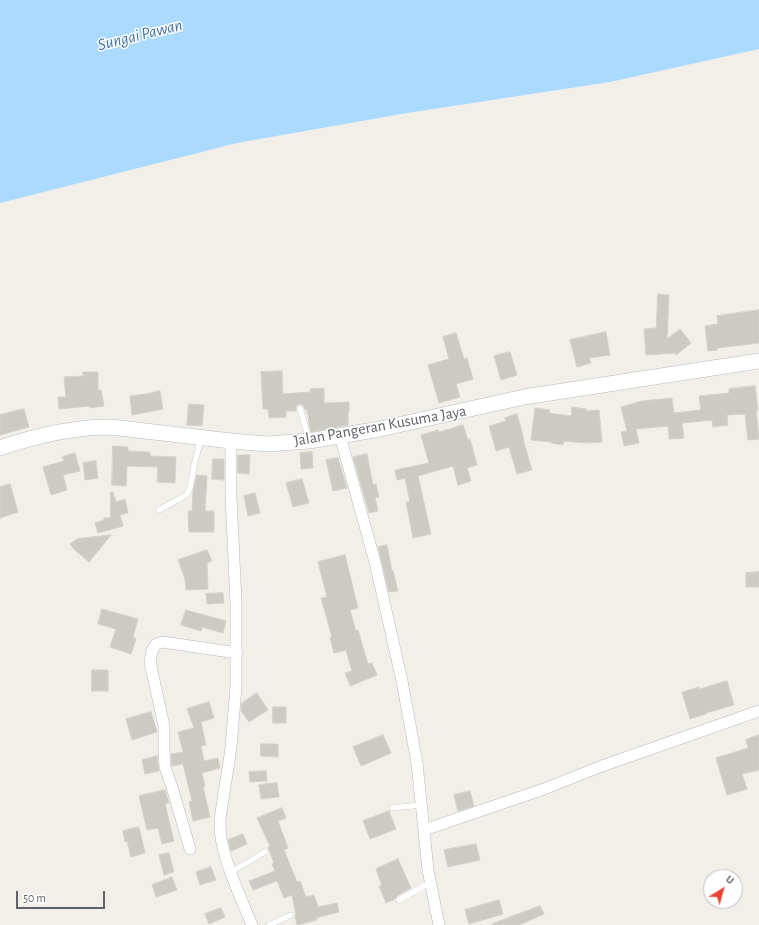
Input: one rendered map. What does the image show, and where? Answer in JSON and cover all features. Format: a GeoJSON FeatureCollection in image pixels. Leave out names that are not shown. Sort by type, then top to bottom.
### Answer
{"type":"FeatureCollection","features":[{"type":"Feature","properties":{"kind":"street","name":"Jalan Pangeran Kusuma Jaya"},"geometry":{"type":"LineString","coordinates":[[0,448],[51,434],[94,427],[111,427],[201,438],[268,444],[309,441],[380,429],[524,397],[759,361]]}},
{"type":"Feature","properties":{"kind":"street"},"geometry":{"type":"LineString","coordinates":[[340,436],[375,562],[402,681],[417,763],[428,870],[439,925]]}},
{"type":"Feature","properties":{"kind":"street"},"geometry":{"type":"LineString","coordinates":[[231,441],[231,496],[236,603],[234,722],[220,818],[222,842],[226,858],[252,925]]}},
{"type":"Feature","properties":{"kind":"street"},"geometry":{"type":"LineString","coordinates":[[190,849],[165,767],[164,726],[150,662],[152,651],[156,644],[163,642],[236,653]]}},
{"type":"Feature","properties":{"kind":"street"},"geometry":{"type":"LineString","coordinates":[[424,830],[544,789],[602,766],[759,711]]}},
{"type":"Feature","properties":{"kind":"lane"},"geometry":{"type":"LineString","coordinates":[[300,408],[309,441]]}},
{"type":"Feature","properties":{"kind":"lane"},"geometry":{"type":"LineString","coordinates":[[159,510],[187,494],[190,488],[201,438]]}},
{"type":"Feature","properties":{"kind":"lane"},"geometry":{"type":"LineString","coordinates":[[392,808],[421,805]]}},
{"type":"Feature","properties":{"kind":"lane"},"geometry":{"type":"LineString","coordinates":[[231,872],[265,852]]}},
{"type":"Feature","properties":{"kind":"lane"},"geometry":{"type":"LineString","coordinates":[[399,900],[431,882]]}},
{"type":"Feature","properties":{"kind":"lane"},"geometry":{"type":"LineString","coordinates":[[269,925],[291,915]]}},
{"type":"Feature","properties":{"kind":"water","name":"Sungai Pawan"},"geometry":{"type":"Polygon","coordinates":[[[0,0],[759,0],[759,49],[610,82],[407,113],[237,143],[0,203],[0,0]]]}},
{"type":"Feature","properties":{"kind":"building"},"geometry":{"type":"Polygon","coordinates":[[[658,294],[669,295],[667,339],[680,329],[691,343],[676,355],[675,353],[646,355],[644,329],[656,328],[658,294]]]}},
{"type":"Feature","properties":{"kind":"building"},"geometry":{"type":"Polygon","coordinates":[[[759,310],[759,343],[717,348],[717,350],[708,351],[705,326],[718,324],[717,316],[759,310]]]}},
{"type":"Feature","properties":{"kind":"building"},"geometry":{"type":"Polygon","coordinates":[[[606,332],[610,355],[589,358],[591,363],[577,367],[570,340],[606,332]]]}},
{"type":"Feature","properties":{"kind":"building"},"geometry":{"type":"Polygon","coordinates":[[[456,333],[464,359],[467,358],[473,379],[456,384],[460,397],[439,403],[428,365],[449,359],[443,337],[456,333]]]}},
{"type":"Feature","properties":{"kind":"building"},"geometry":{"type":"Polygon","coordinates":[[[510,352],[517,375],[501,380],[494,356],[510,352]]]}},
{"type":"Feature","properties":{"kind":"building"},"geometry":{"type":"Polygon","coordinates":[[[282,371],[283,394],[310,392],[310,389],[324,388],[324,403],[349,402],[348,425],[311,432],[307,410],[305,410],[301,404],[297,405],[296,411],[286,411],[286,417],[269,418],[268,409],[263,409],[261,372],[282,371]]]}},
{"type":"Feature","properties":{"kind":"building"},"geometry":{"type":"Polygon","coordinates":[[[83,372],[98,372],[98,390],[101,390],[104,406],[59,409],[58,397],[66,397],[64,377],[83,376],[83,372]]]}},
{"type":"Feature","properties":{"kind":"building"},"geometry":{"type":"Polygon","coordinates":[[[755,386],[759,439],[748,440],[745,414],[727,415],[728,425],[713,427],[712,420],[682,423],[684,438],[669,439],[668,426],[636,429],[639,443],[624,446],[621,432],[627,431],[621,407],[642,401],[672,398],[674,413],[701,410],[699,396],[729,393],[729,389],[755,386]]]}},
{"type":"Feature","properties":{"kind":"building"},"geometry":{"type":"Polygon","coordinates":[[[160,391],[163,409],[132,415],[130,396],[160,391]]]}},
{"type":"Feature","properties":{"kind":"building"},"geometry":{"type":"Polygon","coordinates":[[[189,404],[204,405],[202,426],[187,425],[189,404]]]}},
{"type":"Feature","properties":{"kind":"building"},"geometry":{"type":"Polygon","coordinates":[[[572,407],[586,409],[586,411],[599,410],[602,442],[586,443],[564,441],[563,445],[531,440],[535,408],[550,410],[549,413],[571,416],[572,407]]]}},
{"type":"Feature","properties":{"kind":"building"},"geometry":{"type":"Polygon","coordinates":[[[24,409],[29,427],[0,435],[0,415],[24,409]]]}},
{"type":"Feature","properties":{"kind":"building"},"geometry":{"type":"Polygon","coordinates":[[[517,414],[532,470],[517,474],[509,447],[496,451],[489,426],[506,421],[505,418],[517,414]]]}},
{"type":"Feature","properties":{"kind":"building"},"geometry":{"type":"Polygon","coordinates":[[[463,425],[468,440],[470,439],[477,465],[467,468],[471,481],[458,485],[453,466],[418,476],[431,534],[413,538],[406,502],[410,502],[405,478],[397,480],[395,470],[429,463],[421,435],[438,430],[439,432],[463,425]]]}},
{"type":"Feature","properties":{"kind":"building"},"geometry":{"type":"Polygon","coordinates":[[[113,446],[128,447],[128,451],[150,452],[150,456],[176,457],[175,483],[157,482],[158,467],[127,466],[126,486],[112,485],[113,446]]]}},
{"type":"Feature","properties":{"kind":"building"},"geometry":{"type":"Polygon","coordinates":[[[312,452],[313,468],[301,469],[300,453],[312,452]]]}},
{"type":"Feature","properties":{"kind":"building"},"geometry":{"type":"Polygon","coordinates":[[[75,453],[80,471],[63,475],[67,490],[51,495],[43,467],[64,461],[62,457],[75,453]]]}},
{"type":"Feature","properties":{"kind":"building"},"geometry":{"type":"Polygon","coordinates":[[[367,454],[373,485],[376,484],[379,497],[375,498],[378,511],[369,513],[353,457],[367,454]]]}},
{"type":"Feature","properties":{"kind":"building"},"geometry":{"type":"Polygon","coordinates":[[[238,455],[250,455],[249,474],[238,473],[238,455]]]}},
{"type":"Feature","properties":{"kind":"building"},"geometry":{"type":"Polygon","coordinates":[[[338,458],[347,488],[333,491],[326,460],[338,458]]]}},
{"type":"Feature","properties":{"kind":"building"},"geometry":{"type":"Polygon","coordinates":[[[213,459],[224,459],[224,480],[212,479],[213,459]]]}},
{"type":"Feature","properties":{"kind":"building"},"geometry":{"type":"Polygon","coordinates":[[[96,461],[98,478],[85,480],[83,463],[96,461]]]}},
{"type":"Feature","properties":{"kind":"building"},"geometry":{"type":"Polygon","coordinates":[[[197,475],[207,476],[205,511],[214,511],[214,532],[189,532],[188,511],[192,511],[193,492],[197,475]]]}},
{"type":"Feature","properties":{"kind":"building"},"geometry":{"type":"Polygon","coordinates":[[[302,479],[309,503],[293,507],[286,483],[302,479]]]}},
{"type":"Feature","properties":{"kind":"building"},"geometry":{"type":"Polygon","coordinates":[[[10,484],[18,512],[0,518],[0,487],[10,484]]]}},
{"type":"Feature","properties":{"kind":"building"},"geometry":{"type":"Polygon","coordinates":[[[111,492],[113,492],[116,502],[125,499],[128,513],[120,515],[123,526],[98,533],[95,523],[104,520],[104,518],[110,518],[111,492]]]}},
{"type":"Feature","properties":{"kind":"building"},"geometry":{"type":"Polygon","coordinates":[[[255,493],[260,513],[248,516],[244,496],[255,493]]]}},
{"type":"Feature","properties":{"kind":"building"},"geometry":{"type":"Polygon","coordinates":[[[111,535],[89,562],[70,544],[77,539],[111,535]]]}},
{"type":"Feature","properties":{"kind":"building"},"geometry":{"type":"Polygon","coordinates":[[[387,545],[398,591],[389,592],[378,547],[387,545]]]}},
{"type":"Feature","properties":{"kind":"building"},"geometry":{"type":"Polygon","coordinates":[[[207,550],[212,561],[207,563],[208,589],[186,590],[185,579],[178,560],[207,550]]]}},
{"type":"Feature","properties":{"kind":"building"},"geometry":{"type":"Polygon","coordinates":[[[345,555],[358,608],[350,610],[356,631],[358,630],[368,664],[372,663],[377,675],[350,686],[345,673],[352,671],[346,650],[334,653],[330,637],[332,637],[321,598],[327,597],[318,562],[345,555]]]}},
{"type":"Feature","properties":{"kind":"building"},"geometry":{"type":"Polygon","coordinates":[[[759,572],[759,587],[746,587],[746,573],[759,572]]]}},
{"type":"Feature","properties":{"kind":"building"},"geometry":{"type":"Polygon","coordinates":[[[223,593],[224,603],[207,604],[206,594],[223,593]]]}},
{"type":"Feature","properties":{"kind":"building"},"geometry":{"type":"Polygon","coordinates":[[[102,609],[138,619],[133,637],[136,639],[131,654],[110,647],[116,629],[98,624],[102,609]]]}},
{"type":"Feature","properties":{"kind":"building"},"geometry":{"type":"Polygon","coordinates":[[[186,610],[226,621],[223,633],[202,627],[201,631],[181,625],[186,610]]]}},
{"type":"Feature","properties":{"kind":"building"},"geometry":{"type":"Polygon","coordinates":[[[92,670],[108,670],[108,691],[92,691],[92,670]]]}},
{"type":"Feature","properties":{"kind":"building"},"geometry":{"type":"Polygon","coordinates":[[[727,681],[734,705],[690,719],[682,692],[727,681]]]}},
{"type":"Feature","properties":{"kind":"building"},"geometry":{"type":"Polygon","coordinates":[[[257,693],[268,710],[249,722],[241,711],[242,703],[257,693]]]}},
{"type":"Feature","properties":{"kind":"building"},"geometry":{"type":"Polygon","coordinates":[[[209,702],[214,718],[201,722],[206,745],[201,746],[204,761],[218,758],[220,768],[202,773],[205,787],[203,787],[210,817],[193,821],[189,802],[192,801],[183,764],[172,766],[171,754],[183,752],[178,732],[194,728],[187,709],[209,702]]]}},
{"type":"Feature","properties":{"kind":"building"},"geometry":{"type":"Polygon","coordinates":[[[273,707],[286,707],[286,723],[273,723],[273,707]]]}},
{"type":"Feature","properties":{"kind":"building"},"geometry":{"type":"Polygon","coordinates":[[[151,712],[157,732],[132,740],[126,719],[151,712]]]}},
{"type":"Feature","properties":{"kind":"building"},"geometry":{"type":"Polygon","coordinates":[[[383,735],[391,753],[361,766],[353,747],[383,735]]]}},
{"type":"Feature","properties":{"kind":"building"},"geometry":{"type":"Polygon","coordinates":[[[759,735],[759,770],[742,774],[747,789],[727,795],[716,758],[748,748],[746,740],[759,735]]]}},
{"type":"Feature","properties":{"kind":"building"},"geometry":{"type":"Polygon","coordinates":[[[261,744],[278,744],[278,757],[261,756],[261,744]]]}},
{"type":"Feature","properties":{"kind":"building"},"geometry":{"type":"Polygon","coordinates":[[[157,756],[159,771],[145,774],[142,760],[157,756]]]}},
{"type":"Feature","properties":{"kind":"building"},"geometry":{"type":"Polygon","coordinates":[[[266,771],[267,781],[250,782],[249,772],[266,771]]]}},
{"type":"Feature","properties":{"kind":"building"},"geometry":{"type":"Polygon","coordinates":[[[277,783],[279,797],[261,799],[259,785],[277,783]]]}},
{"type":"Feature","properties":{"kind":"building"},"geometry":{"type":"Polygon","coordinates":[[[165,790],[169,803],[165,804],[174,841],[162,844],[158,828],[147,830],[139,796],[165,790]]]}},
{"type":"Feature","properties":{"kind":"building"},"geometry":{"type":"Polygon","coordinates":[[[470,791],[474,806],[458,811],[454,795],[470,791]]]}},
{"type":"Feature","properties":{"kind":"building"},"geometry":{"type":"Polygon","coordinates":[[[282,808],[286,818],[278,821],[288,848],[284,850],[297,882],[300,881],[306,897],[314,895],[318,907],[337,903],[339,912],[297,925],[292,895],[284,898],[277,881],[253,890],[249,881],[275,871],[272,864],[274,863],[268,847],[270,846],[257,818],[282,808]]]}},
{"type":"Feature","properties":{"kind":"building"},"geometry":{"type":"Polygon","coordinates":[[[389,811],[396,829],[370,839],[363,821],[389,811]]]}},
{"type":"Feature","properties":{"kind":"building"},"geometry":{"type":"Polygon","coordinates":[[[139,827],[145,853],[131,857],[127,841],[125,842],[123,831],[139,827]]]}},
{"type":"Feature","properties":{"kind":"building"},"geometry":{"type":"Polygon","coordinates":[[[243,834],[247,844],[231,851],[228,840],[243,834]]]}},
{"type":"Feature","properties":{"kind":"building"},"geometry":{"type":"Polygon","coordinates":[[[476,844],[480,860],[448,867],[444,850],[476,844]]]}},
{"type":"Feature","properties":{"kind":"building"},"geometry":{"type":"Polygon","coordinates":[[[169,853],[174,872],[164,875],[159,855],[169,853]]]}},
{"type":"Feature","properties":{"kind":"building"},"geometry":{"type":"Polygon","coordinates":[[[398,859],[411,888],[397,896],[395,899],[386,903],[379,886],[382,886],[376,869],[398,859]]]}},
{"type":"Feature","properties":{"kind":"building"},"geometry":{"type":"Polygon","coordinates":[[[211,867],[216,880],[200,885],[196,872],[211,867]]]}},
{"type":"Feature","properties":{"kind":"building"},"geometry":{"type":"Polygon","coordinates":[[[172,877],[177,890],[156,897],[152,885],[172,877]]]}},
{"type":"Feature","properties":{"kind":"building"},"geometry":{"type":"Polygon","coordinates":[[[499,900],[503,914],[469,924],[465,910],[499,900]]]}},
{"type":"Feature","properties":{"kind":"building"},"geometry":{"type":"Polygon","coordinates":[[[540,906],[544,914],[519,925],[492,925],[492,924],[540,906]]]}},
{"type":"Feature","properties":{"kind":"building"},"geometry":{"type":"Polygon","coordinates":[[[221,908],[225,917],[209,924],[205,914],[221,908]]]}}]}
